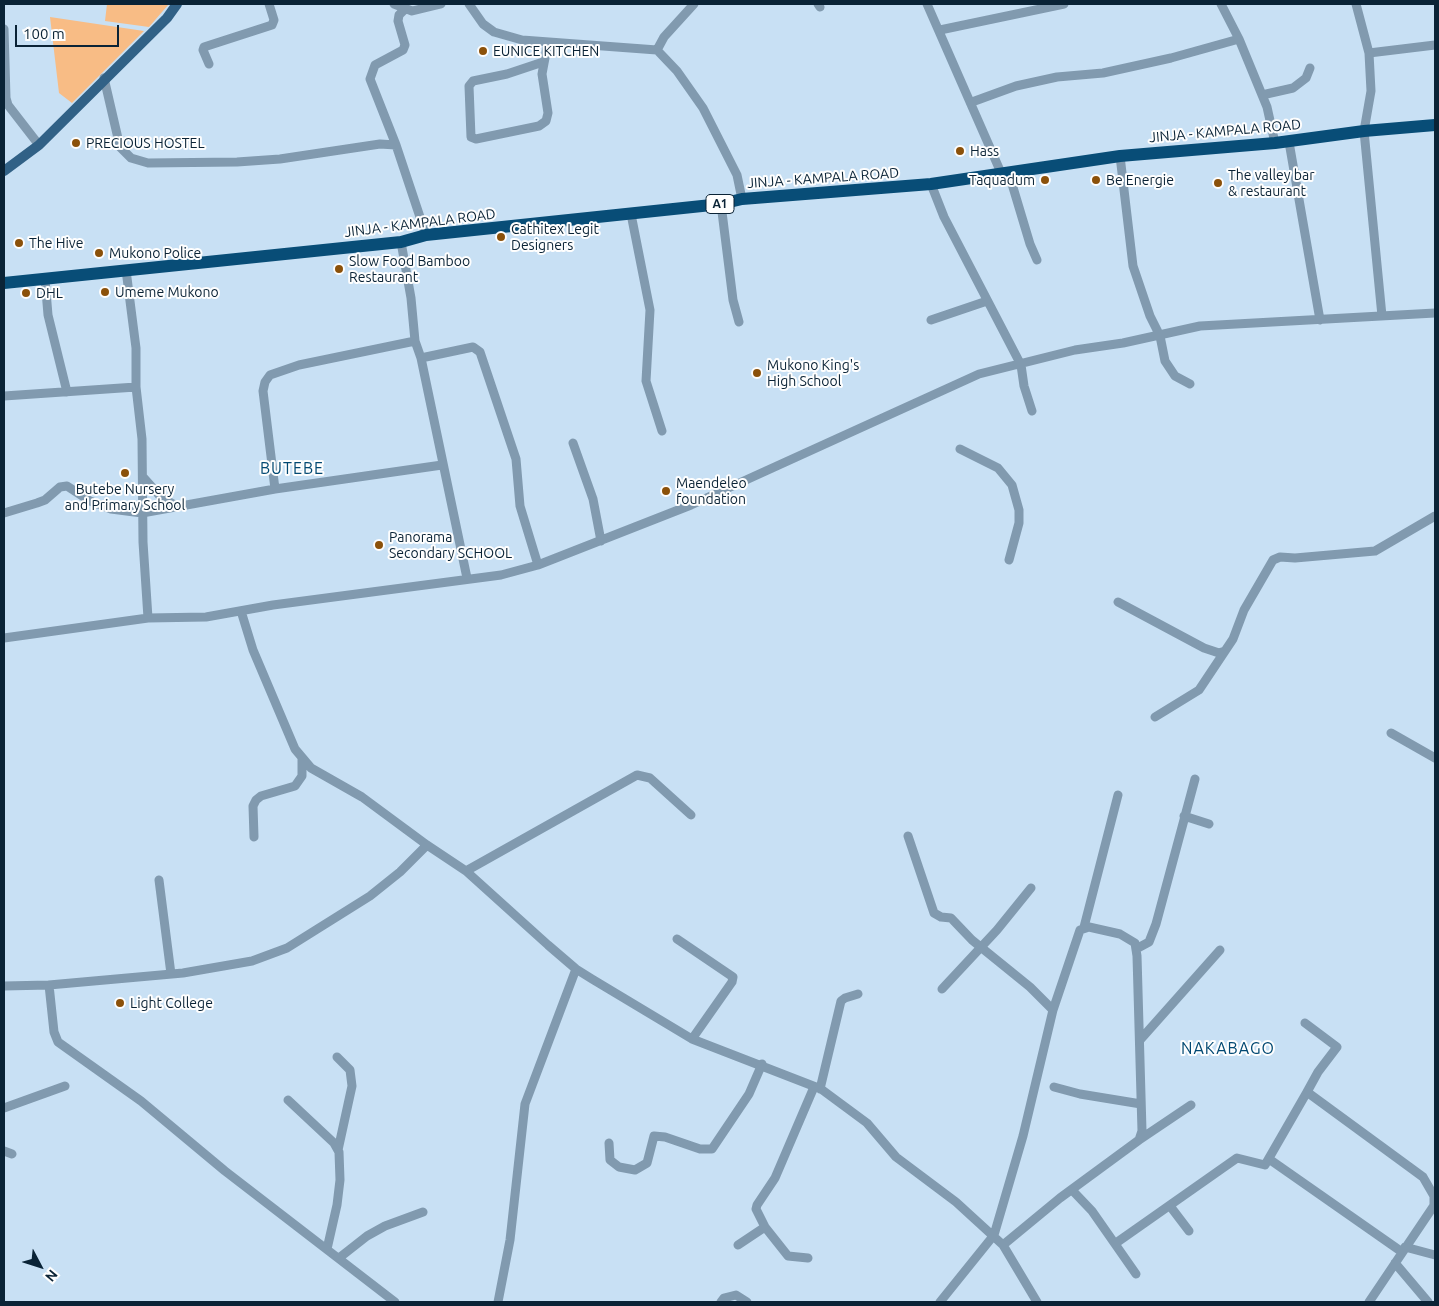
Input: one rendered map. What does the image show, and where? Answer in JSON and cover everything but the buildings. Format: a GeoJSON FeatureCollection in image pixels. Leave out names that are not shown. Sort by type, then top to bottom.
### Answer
{"type":"FeatureCollection","features":[{"type":"Feature","properties":{"kind":"highway","name":"JINJA - KAMPALA ROAD"},"geometry":{"type":"LineString","coordinates":[[4,283],[401,242],[426,235],[721,204],[742,199],[931,184],[1120,156],[1289,142],[1364,131],[1435,124]]}},
{"type":"Feature","properties":{"kind":"main road"},"geometry":{"type":"LineString","coordinates":[[4,171],[39,145],[104,78],[167,18],[177,4]]}},
{"type":"Feature","properties":{"kind":"street"},"geometry":{"type":"LineString","coordinates":[[209,64],[203,50],[204,47],[272,25],[274,20],[268,4]]}},
{"type":"Feature","properties":{"kind":"street"},"geometry":{"type":"LineString","coordinates":[[394,4],[404,10],[412,11],[441,4]]}},
{"type":"Feature","properties":{"kind":"street"},"geometry":{"type":"LineString","coordinates":[[469,4],[483,24],[494,32],[522,40],[657,50],[677,71],[703,108],[738,174],[742,199]]}},
{"type":"Feature","properties":{"kind":"street"},"geometry":{"type":"LineString","coordinates":[[657,50],[664,37],[694,4]]}},
{"type":"Feature","properties":{"kind":"street"},"geometry":{"type":"LineString","coordinates":[[927,4],[1006,174],[1037,260]]}},
{"type":"Feature","properties":{"kind":"street"},"geometry":{"type":"LineString","coordinates":[[940,30],[1064,4]]}},
{"type":"Feature","properties":{"kind":"street"},"geometry":{"type":"LineString","coordinates":[[1221,4],[1239,39],[1262,95],[1275,143]]}},
{"type":"Feature","properties":{"kind":"street"},"geometry":{"type":"LineString","coordinates":[[1356,4],[1370,52],[1371,91],[1364,131],[1382,316]]}},
{"type":"Feature","properties":{"kind":"street"},"geometry":{"type":"LineString","coordinates":[[404,10],[399,15],[398,21],[405,45],[403,50],[397,55],[375,65],[370,79],[396,145],[426,235]]}},
{"type":"Feature","properties":{"kind":"street"},"geometry":{"type":"LineString","coordinates":[[4,29],[6,98],[39,145]]}},
{"type":"Feature","properties":{"kind":"street"},"geometry":{"type":"LineString","coordinates":[[972,102],[1016,86],[1057,77],[1103,73],[1171,58],[1239,39]]}},
{"type":"Feature","properties":{"kind":"street"},"geometry":{"type":"LineString","coordinates":[[543,62],[507,74],[473,81],[469,86],[471,137],[476,140],[539,126],[546,121],[548,113],[543,62],[548,42]]}},
{"type":"Feature","properties":{"kind":"street"},"geometry":{"type":"LineString","coordinates":[[1370,52],[1435,45]]}},
{"type":"Feature","properties":{"kind":"street"},"geometry":{"type":"LineString","coordinates":[[1262,95],[1293,88],[1306,78],[1310,68]]}},
{"type":"Feature","properties":{"kind":"street"},"geometry":{"type":"LineString","coordinates":[[104,78],[120,147],[131,158],[148,163],[236,162],[280,159],[380,144],[396,145]]}},
{"type":"Feature","properties":{"kind":"street"},"geometry":{"type":"LineString","coordinates":[[1289,142],[1320,320]]}},
{"type":"Feature","properties":{"kind":"street"},"geometry":{"type":"LineString","coordinates":[[1120,156],[1133,266],[1150,316],[1160,336],[1165,361],[1175,376],[1190,384]]}},
{"type":"Feature","properties":{"kind":"street"},"geometry":{"type":"LineString","coordinates":[[931,184],[944,217],[1021,365],[1024,386],[1032,411]]}},
{"type":"Feature","properties":{"kind":"street"},"geometry":{"type":"LineString","coordinates":[[721,204],[733,300],[740,322]]}},
{"type":"Feature","properties":{"kind":"street"},"geometry":{"type":"LineString","coordinates":[[632,214],[650,310],[646,381],[662,431]]}},
{"type":"Feature","properties":{"kind":"street"},"geometry":{"type":"LineString","coordinates":[[401,242],[411,298],[415,341],[421,358],[467,578]]}},
{"type":"Feature","properties":{"kind":"street"},"geometry":{"type":"LineString","coordinates":[[126,270],[136,348],[136,387],[143,477],[142,513],[148,618]]}},
{"type":"Feature","properties":{"kind":"street"},"geometry":{"type":"LineString","coordinates":[[44,279],[48,315],[67,392]]}},
{"type":"Feature","properties":{"kind":"street"},"geometry":{"type":"LineString","coordinates":[[931,320],[987,301]]}},
{"type":"Feature","properties":{"kind":"street"},"geometry":{"type":"LineString","coordinates":[[4,638],[148,618],[206,617],[467,578],[500,575],[538,565],[690,505],[980,374],[1076,350],[1160,336],[1200,326],[1435,312]]}},
{"type":"Feature","properties":{"kind":"street"},"geometry":{"type":"LineString","coordinates":[[275,489],[263,391],[270,375],[300,365],[415,341]]}},
{"type":"Feature","properties":{"kind":"street"},"geometry":{"type":"LineString","coordinates":[[421,358],[473,347],[480,352],[516,460],[520,506],[538,565]]}},
{"type":"Feature","properties":{"kind":"street"},"geometry":{"type":"LineString","coordinates":[[4,396],[136,387]]}},
{"type":"Feature","properties":{"kind":"street"},"geometry":{"type":"LineString","coordinates":[[573,443],[593,499],[601,541]]}},
{"type":"Feature","properties":{"kind":"street"},"geometry":{"type":"LineString","coordinates":[[960,449],[998,468],[1012,485],[1019,510],[1019,523],[1009,560]]}},
{"type":"Feature","properties":{"kind":"street"},"geometry":{"type":"LineString","coordinates":[[4,513],[45,500],[60,487],[67,486],[90,501],[111,509],[142,513],[275,489],[442,465]]}},
{"type":"Feature","properties":{"kind":"street"},"geometry":{"type":"LineString","coordinates":[[143,477],[160,496],[178,506]]}},
{"type":"Feature","properties":{"kind":"street"},"geometry":{"type":"LineString","coordinates":[[1155,718],[1200,690],[1233,639],[1244,610],[1273,560],[1280,557],[1295,558],[1375,551],[1435,516]]}},
{"type":"Feature","properties":{"kind":"street"},"geometry":{"type":"LineString","coordinates":[[1118,602],[1204,648],[1219,653],[1225,651]]}},
{"type":"Feature","properties":{"kind":"street"},"geometry":{"type":"LineString","coordinates":[[241,611],[269,690],[295,750],[311,768],[362,797],[466,871],[503,906],[576,969],[692,1039],[762,1064],[817,1088],[866,1123],[896,1156],[956,1202],[1003,1245],[1037,1302]]}},
{"type":"Feature","properties":{"kind":"street"},"geometry":{"type":"LineString","coordinates":[[1391,733],[1435,758]]}},
{"type":"Feature","properties":{"kind":"street"},"geometry":{"type":"LineString","coordinates":[[254,837],[253,806],[256,800],[261,796],[295,786],[302,776],[302,760]]}},
{"type":"Feature","properties":{"kind":"street"},"geometry":{"type":"LineString","coordinates":[[466,871],[637,775],[650,778],[690,815]]}},
{"type":"Feature","properties":{"kind":"street"},"geometry":{"type":"LineString","coordinates":[[1136,949],[1149,942],[1156,924],[1195,779]]}},
{"type":"Feature","properties":{"kind":"street"},"geometry":{"type":"LineString","coordinates":[[940,1302],[994,1236],[1023,1136],[1054,1010],[1074,946],[1080,930],[1084,927],[1118,795]]}},
{"type":"Feature","properties":{"kind":"street"},"geometry":{"type":"LineString","coordinates":[[1184,816],[1209,824]]}},
{"type":"Feature","properties":{"kind":"street"},"geometry":{"type":"LineString","coordinates":[[908,836],[934,913],[951,918],[981,947],[1030,987],[1054,1010]]}},
{"type":"Feature","properties":{"kind":"street"},"geometry":{"type":"LineString","coordinates":[[4,986],[49,985],[171,974],[252,961],[287,948],[370,896],[400,872],[427,845]]}},
{"type":"Feature","properties":{"kind":"street"},"geometry":{"type":"LineString","coordinates":[[159,880],[171,974]]}},
{"type":"Feature","properties":{"kind":"street"},"geometry":{"type":"LineString","coordinates":[[942,989],[1032,888]]}},
{"type":"Feature","properties":{"kind":"street"},"geometry":{"type":"LineString","coordinates":[[1084,927],[1120,934],[1135,943],[1142,1132],[1139,1140]]}},
{"type":"Feature","properties":{"kind":"street"},"geometry":{"type":"LineString","coordinates":[[677,939],[732,977],[732,982],[692,1039]]}},
{"type":"Feature","properties":{"kind":"street"},"geometry":{"type":"LineString","coordinates":[[1140,1040],[1220,950]]}},
{"type":"Feature","properties":{"kind":"street"},"geometry":{"type":"LineString","coordinates":[[498,1302],[510,1240],[525,1104],[576,969]]}},
{"type":"Feature","properties":{"kind":"street"},"geometry":{"type":"LineString","coordinates":[[49,985],[54,1032],[58,1042],[141,1101],[225,1171],[395,1302]]}},
{"type":"Feature","properties":{"kind":"street"},"geometry":{"type":"LineString","coordinates":[[808,1258],[797,1259],[788,1256],[765,1227],[756,1209],[775,1178],[817,1088],[842,1002],[844,998],[858,994]]}},
{"type":"Feature","properties":{"kind":"street"},"geometry":{"type":"LineString","coordinates":[[1116,1243],[1237,1158],[1265,1165],[1318,1072],[1337,1046],[1305,1022]]}},
{"type":"Feature","properties":{"kind":"street"},"geometry":{"type":"LineString","coordinates":[[328,1249],[340,1180],[338,1150],[352,1086],[350,1070],[337,1057]]}},
{"type":"Feature","properties":{"kind":"street"},"geometry":{"type":"LineString","coordinates":[[609,1143],[610,1160],[619,1167],[635,1170],[646,1163],[654,1136],[664,1136],[700,1149],[712,1150],[750,1094],[762,1064]]}},
{"type":"Feature","properties":{"kind":"street"},"geometry":{"type":"LineString","coordinates":[[4,1108],[65,1086]]}},
{"type":"Feature","properties":{"kind":"street"},"geometry":{"type":"LineString","coordinates":[[1054,1087],[1080,1094],[1141,1104]]}},
{"type":"Feature","properties":{"kind":"street"},"geometry":{"type":"LineString","coordinates":[[1307,1092],[1423,1176],[1434,1196],[1435,1204],[1369,1302]]}},
{"type":"Feature","properties":{"kind":"street"},"geometry":{"type":"LineString","coordinates":[[288,1100],[334,1143],[338,1150]]}},
{"type":"Feature","properties":{"kind":"street"},"geometry":{"type":"LineString","coordinates":[[1003,1245],[1139,1140],[1190,1106]]}},
{"type":"Feature","properties":{"kind":"street"},"geometry":{"type":"LineString","coordinates":[[1269,1159],[1404,1249],[1435,1255]]}},
{"type":"Feature","properties":{"kind":"street"},"geometry":{"type":"LineString","coordinates":[[1072,1190],[1092,1211],[1136,1274]]}},
{"type":"Feature","properties":{"kind":"street"},"geometry":{"type":"LineString","coordinates":[[1170,1206],[1189,1231]]}},
{"type":"Feature","properties":{"kind":"street"},"geometry":{"type":"LineString","coordinates":[[339,1258],[367,1236],[385,1226],[423,1212]]}},
{"type":"Feature","properties":{"kind":"street"},"geometry":{"type":"LineString","coordinates":[[738,1246],[765,1227]]}},
{"type":"Feature","properties":{"kind":"street"},"geometry":{"type":"LineString","coordinates":[[1394,1263],[1428,1302]]}},
{"type":"Feature","properties":{"kind":"street"},"geometry":{"type":"LineString","coordinates":[[721,1302],[724,1298],[736,1295],[747,1302]]}},
{"type":"Feature","properties":{"kind":"shaded area"},"geometry":{"type":"Polygon","coordinates":[[[107,4],[169,4],[149,27],[105,21],[107,4]]]}},
{"type":"Feature","properties":{"kind":"shaded area"},"geometry":{"type":"Polygon","coordinates":[[[50,17],[144,31],[72,103],[59,93],[50,17]]]}},
{"type":"Feature","properties":{"kind":"place","name":"EUNICE KITCHEN"},"geometry":{"type":"Point","coordinates":[483,51]}},
{"type":"Feature","properties":{"kind":"place","name":"PRECIOUS HOSTEL"},"geometry":{"type":"Point","coordinates":[76,143]}},
{"type":"Feature","properties":{"kind":"place","name":"Hass"},"geometry":{"type":"Point","coordinates":[960,151]}},
{"type":"Feature","properties":{"kind":"place","name":"Taquadum"},"geometry":{"type":"Point","coordinates":[1045,180]}},
{"type":"Feature","properties":{"kind":"place","name":"Be Energie"},"geometry":{"type":"Point","coordinates":[1096,180]}},
{"type":"Feature","properties":{"kind":"place","name":"The valley bar & restaurant"},"geometry":{"type":"Point","coordinates":[1218,183]}},
{"type":"Feature","properties":{"kind":"place","name":"Cathitex Legit Designers"},"geometry":{"type":"Point","coordinates":[501,237]}},
{"type":"Feature","properties":{"kind":"place","name":"The Hive"},"geometry":{"type":"Point","coordinates":[19,243]}},
{"type":"Feature","properties":{"kind":"place","name":"Mukono Police"},"geometry":{"type":"Point","coordinates":[99,253]}},
{"type":"Feature","properties":{"kind":"place","name":"Slow Food Bamboo Restaurant"},"geometry":{"type":"Point","coordinates":[339,269]}},
{"type":"Feature","properties":{"kind":"place","name":"Umeme Mukono"},"geometry":{"type":"Point","coordinates":[105,292]}},
{"type":"Feature","properties":{"kind":"place","name":"DHL"},"geometry":{"type":"Point","coordinates":[26,293]}},
{"type":"Feature","properties":{"kind":"place","name":"Mukono King's High School"},"geometry":{"type":"Point","coordinates":[757,373]}},
{"type":"Feature","properties":{"kind":"place","name":"Butebe Nursery and Primary School"},"geometry":{"type":"Point","coordinates":[125,473]}},
{"type":"Feature","properties":{"kind":"place","name":"Maendeleo foundation"},"geometry":{"type":"Point","coordinates":[666,491]}},
{"type":"Feature","properties":{"kind":"place","name":"Panorama Secondary SCHOOL"},"geometry":{"type":"Point","coordinates":[379,545]}},
{"type":"Feature","properties":{"kind":"place","name":"Light College"},"geometry":{"type":"Point","coordinates":[120,1003]}},
{"type":"Feature","properties":{"kind":"district","name":"BUTEBE"},"geometry":{"type":"Point","coordinates":[292,469]}},
{"type":"Feature","properties":{"kind":"district","name":"NAKABAGO"},"geometry":{"type":"Point","coordinates":[1228,1049]}}]}
